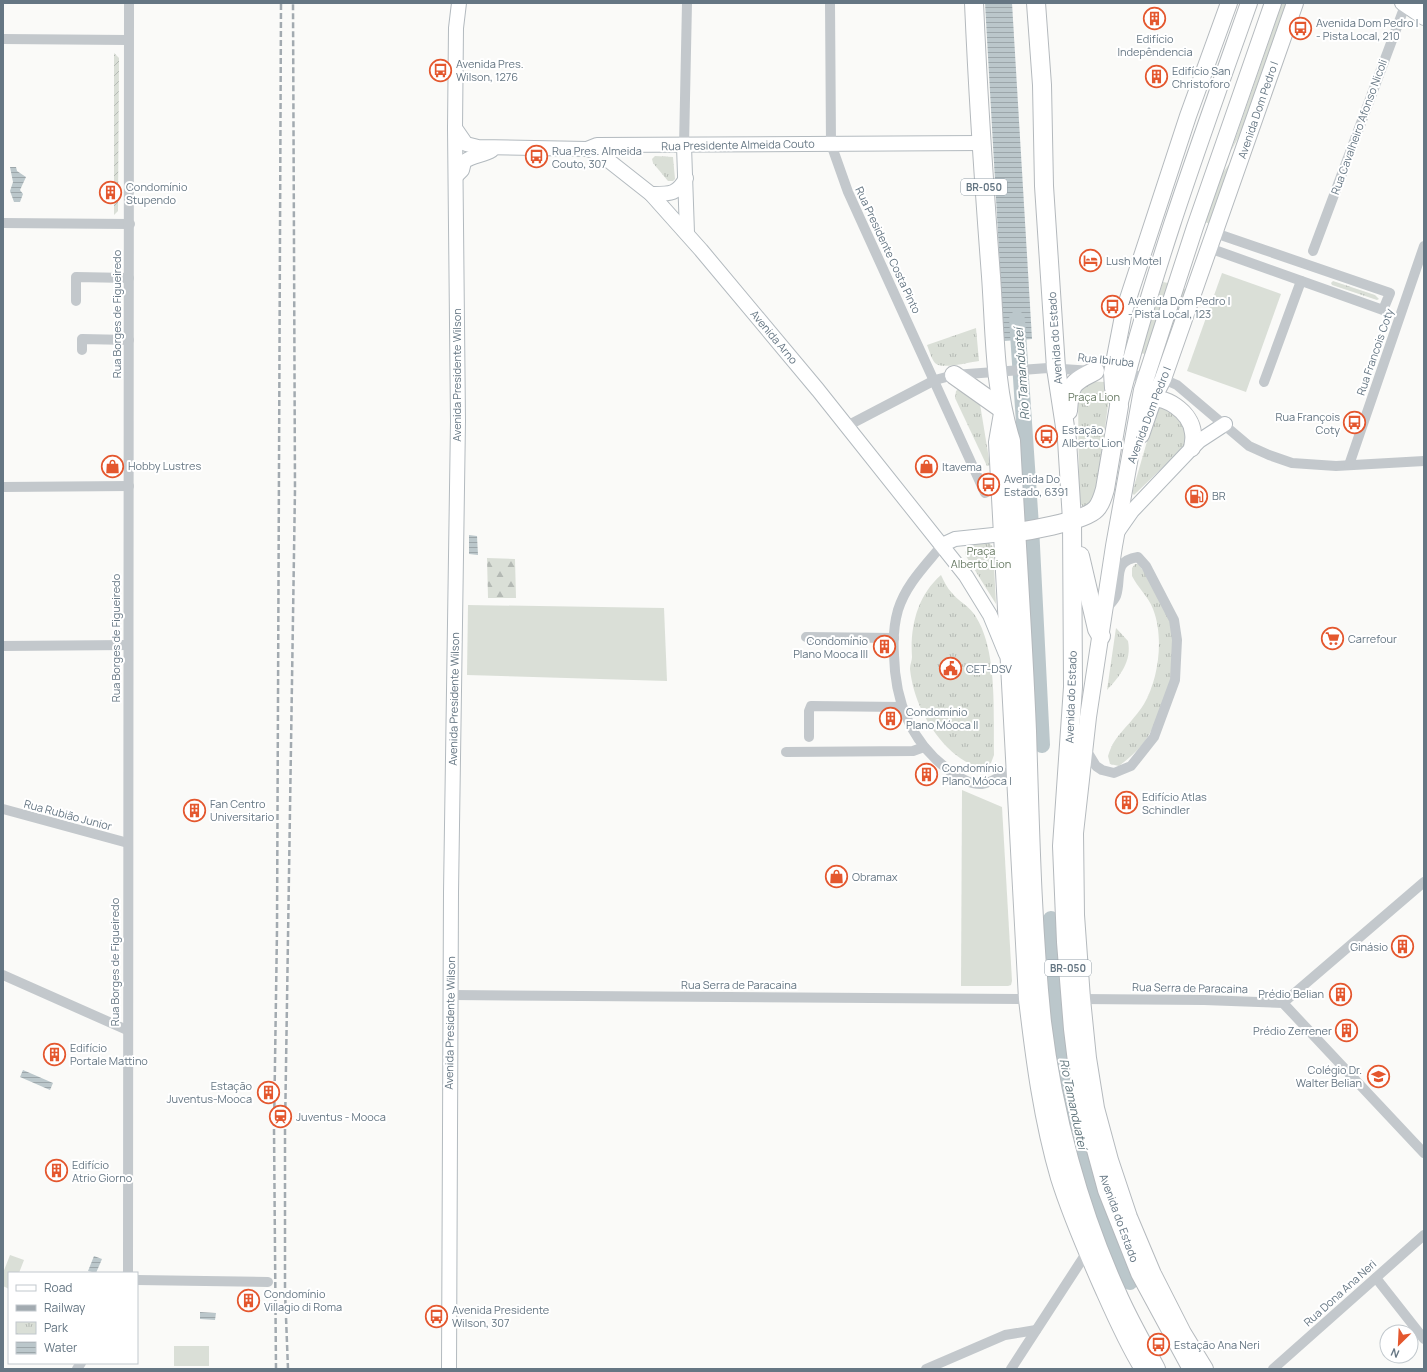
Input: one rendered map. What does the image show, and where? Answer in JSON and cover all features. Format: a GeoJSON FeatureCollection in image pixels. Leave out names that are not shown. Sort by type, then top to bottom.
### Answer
{"type":"FeatureCollection","features":[{"type":"Feature","properties":{"kind":"highway","name":"BR-050"},"geometry":{"type":"LineString","coordinates":[[974,3],[981,143],[1001,371],[1002,411],[1011,441],[1009,534],[1042,1023],[1063,1134],[1086,1212],[1117,1293],[1156,1369]]}},
{"type":"Feature","properties":{"kind":"highway","name":"Avenida do Estado"},"geometry":{"type":"LineString","coordinates":[[1036,3],[1042,86],[1044,186],[1052,368],[1067,440],[1072,520],[1073,687],[1062,852],[1066,942],[1076,1053],[1092,1135],[1107,1190],[1140,1273],[1192,1369]]}},
{"type":"Feature","properties":{"kind":"highway"},"geometry":{"type":"LineString","coordinates":[[1067,440],[1070,392],[1078,379],[1111,373]]}},
{"type":"Feature","properties":{"kind":"highway"},"geometry":{"type":"LineString","coordinates":[[954,375],[1002,411]]}},
{"type":"Feature","properties":{"kind":"highway"},"geometry":{"type":"LineString","coordinates":[[1009,534],[1072,520],[1091,513],[1101,503],[1105,490],[1119,406]]}},
{"type":"Feature","properties":{"kind":"highway"},"geometry":{"type":"LineString","coordinates":[[1072,544],[1079,553],[1097,629],[1101,636]]}},
{"type":"Feature","properties":{"kind":"main road","name":"Avenida Presidente Wilson"},"geometry":{"type":"LineString","coordinates":[[449,3],[456,28]]}},
{"type":"Feature","properties":{"kind":"main road","name":"Avenida Presidente Wilson"},"geometry":{"type":"LineString","coordinates":[[449,1369],[449,1120],[452,995],[451,893],[458,421],[456,177],[454,128],[456,28],[459,3]]}},
{"type":"Feature","properties":{"kind":"main road"},"geometry":{"type":"LineString","coordinates":[[1196,445],[1200,427],[1192,411],[1186,405],[1177,401],[1154,399],[1119,406],[1111,373],[1124,311],[1188,116],[1229,3]]}},
{"type":"Feature","properties":{"kind":"main road"},"geometry":{"type":"LineString","coordinates":[[1111,373],[1156,275],[1196,152],[1249,3]]}},
{"type":"Feature","properties":{"kind":"main road","name":"Avenida Dom Pedro I"},"geometry":{"type":"LineString","coordinates":[[1154,399],[1145,377],[1195,227],[1273,3]]}},
{"type":"Feature","properties":{"kind":"main road","name":"Avenida Dom Pedro I"},"geometry":{"type":"LineString","coordinates":[[1117,532],[1126,474],[1163,379],[1295,3]]}},
{"type":"Feature","properties":{"kind":"main road"},"geometry":{"type":"LineString","coordinates":[[1404,4],[1424,18]]}},
{"type":"Feature","properties":{"kind":"main road"},"geometry":{"type":"LineString","coordinates":[[1188,116],[1196,152]]}},
{"type":"Feature","properties":{"kind":"main road","name":"Rua Presidente Almeida Couto"},"geometry":{"type":"LineString","coordinates":[[454,128],[466,144],[478,148],[588,149],[598,145],[684,146],[981,143]]}},
{"type":"Feature","properties":{"kind":"main road"},"geometry":{"type":"LineString","coordinates":[[1216,170],[1224,165],[1249,136]]}},
{"type":"Feature","properties":{"kind":"main road"},"geometry":{"type":"LineString","coordinates":[[684,146],[687,233]]}},
{"type":"Feature","properties":{"kind":"main road","name":"Rua Presidente Almeida Couto"},"geometry":{"type":"LineString","coordinates":[[456,177],[462,170],[464,162],[468,158],[485,154],[495,148]]}},
{"type":"Feature","properties":{"kind":"main road","name":"Avenida Arno"},"geometry":{"type":"LineString","coordinates":[[588,149],[599,153],[651,194],[687,233],[847,426],[942,544]]}},
{"type":"Feature","properties":{"kind":"main road"},"geometry":{"type":"LineString","coordinates":[[651,194],[673,193],[682,186],[686,178]]}},
{"type":"Feature","properties":{"kind":"main road"},"geometry":{"type":"LineString","coordinates":[[1187,180],[1187,215],[1195,227],[1215,233]]}},
{"type":"Feature","properties":{"kind":"main road"},"geometry":{"type":"LineString","coordinates":[[1156,275],[1190,242],[1209,248]]}},
{"type":"Feature","properties":{"kind":"main road"},"geometry":{"type":"LineString","coordinates":[[1101,636],[1117,532],[1137,505],[1196,445],[1225,424]]}},
{"type":"Feature","properties":{"kind":"main road"},"geometry":{"type":"LineString","coordinates":[[1009,662],[997,631],[981,597],[942,544],[955,540],[1009,534],[1009,662],[1014,769],[1027,999],[1035,1066],[1050,1143],[1059,1179],[1087,1252],[1111,1308],[1143,1369]]}},
{"type":"Feature","properties":{"kind":"main road","name":"Avenida do Estado"},"geometry":{"type":"LineString","coordinates":[[1101,636],[1075,832],[1074,869],[1082,999],[1088,1058],[1096,1108],[1110,1160],[1129,1217],[1153,1274],[1183,1333],[1205,1369]]}},
{"type":"Feature","properties":{"kind":"street","name":"Rua Borges de Figueiredo"},"geometry":{"type":"LineString","coordinates":[[128,1272],[129,3]]}},
{"type":"Feature","properties":{"kind":"street"},"geometry":{"type":"LineString","coordinates":[[684,146],[687,3]]}},
{"type":"Feature","properties":{"kind":"street","name":"Rua Presidente Costa Pinto"},"geometry":{"type":"LineString","coordinates":[[830,3],[831,144],[848,192],[935,380],[985,493]]}},
{"type":"Feature","properties":{"kind":"street","name":"Rua Cavalheiro Afonso Nicoli"},"geometry":{"type":"LineString","coordinates":[[1313,251],[1404,4]]}},
{"type":"Feature","properties":{"kind":"street"},"geometry":{"type":"LineString","coordinates":[[3,39],[128,40]]}},
{"type":"Feature","properties":{"kind":"street"},"geometry":{"type":"LineString","coordinates":[[3,223],[130,224]]}},
{"type":"Feature","properties":{"kind":"street"},"geometry":{"type":"LineString","coordinates":[[1209,248],[1383,310],[1390,292],[1215,233]]}},
{"type":"Feature","properties":{"kind":"street","name":"Rua Francois Coty"},"geometry":{"type":"LineString","coordinates":[[1349,465],[1424,246]]}},
{"type":"Feature","properties":{"kind":"street"},"geometry":{"type":"LineString","coordinates":[[1287,276],[1292,260]]}},
{"type":"Feature","properties":{"kind":"street"},"geometry":{"type":"LineString","coordinates":[[1322,288],[1328,272]]}},
{"type":"Feature","properties":{"kind":"street"},"geometry":{"type":"LineString","coordinates":[[76,301],[76,277],[129,278]]}},
{"type":"Feature","properties":{"kind":"street"},"geometry":{"type":"LineString","coordinates":[[1264,382],[1301,281]]}},
{"type":"Feature","properties":{"kind":"street"},"geometry":{"type":"LineString","coordinates":[[82,350],[82,339],[129,340]]}},
{"type":"Feature","properties":{"kind":"street","name":"Rua Ibiruba"},"geometry":{"type":"LineString","coordinates":[[847,426],[935,380],[954,375],[1052,368],[1163,379]]}},
{"type":"Feature","properties":{"kind":"street"},"geometry":{"type":"LineString","coordinates":[[1163,379],[1177,385],[1225,424],[1249,446],[1284,460],[1315,464],[1349,465],[1424,461]]}},
{"type":"Feature","properties":{"kind":"street"},"geometry":{"type":"LineString","coordinates":[[3,487],[129,486]]}},
{"type":"Feature","properties":{"kind":"street"},"geometry":{"type":"LineString","coordinates":[[942,544],[909,586],[898,610],[894,638],[894,670],[901,707],[910,726],[924,747],[936,760],[954,774],[971,783],[983,784],[1014,769]]}},
{"type":"Feature","properties":{"kind":"street"},"geometry":{"type":"LineString","coordinates":[[1085,748],[1096,766],[1102,770],[1114,773],[1131,766],[1154,737],[1175,680],[1177,640],[1174,620],[1146,566],[1138,557],[1126,560],[1121,566],[1116,597],[1106,609]]}},
{"type":"Feature","properties":{"kind":"street"},"geometry":{"type":"LineString","coordinates":[[806,637],[894,638]]}},
{"type":"Feature","properties":{"kind":"street"},"geometry":{"type":"LineString","coordinates":[[3,646],[128,645]]}},
{"type":"Feature","properties":{"kind":"street"},"geometry":{"type":"LineString","coordinates":[[809,736],[809,711],[811,706],[901,707]]}},
{"type":"Feature","properties":{"kind":"street"},"geometry":{"type":"LineString","coordinates":[[786,752],[913,752],[924,747]]}},
{"type":"Feature","properties":{"kind":"street","name":"Rua Rubião Junior"},"geometry":{"type":"LineString","coordinates":[[3,809],[128,843]]}},
{"type":"Feature","properties":{"kind":"street"},"geometry":{"type":"LineString","coordinates":[[1424,882],[1283,1003],[1424,1153]]}},
{"type":"Feature","properties":{"kind":"street"},"geometry":{"type":"LineString","coordinates":[[3,975],[127,1030]]}},
{"type":"Feature","properties":{"kind":"street","name":"Rua Serra de Paracaina"},"geometry":{"type":"LineString","coordinates":[[452,995],[1027,999]]}},
{"type":"Feature","properties":{"kind":"street","name":"Rua Serra de Paracaina"},"geometry":{"type":"LineString","coordinates":[[1082,999],[1204,1000],[1283,1003]]}},
{"type":"Feature","properties":{"kind":"street","name":"Rua Dona Ana Neri"},"geometry":{"type":"LineString","coordinates":[[1273,1369],[1424,1235]]}},
{"type":"Feature","properties":{"kind":"street"},"geometry":{"type":"LineString","coordinates":[[1011,1369],[1087,1252]]}},
{"type":"Feature","properties":{"kind":"street"},"geometry":{"type":"LineString","coordinates":[[1376,1278],[1424,1339]]}},
{"type":"Feature","properties":{"kind":"street"},"geometry":{"type":"LineString","coordinates":[[138,1280],[268,1282]]}},
{"type":"Feature","properties":{"kind":"street"},"geometry":{"type":"LineString","coordinates":[[926,1369],[1005,1335],[1036,1330]]}},
{"type":"Feature","properties":{"kind":"green space"},"geometry":{"type":"Polygon","coordinates":[[[1282,3],[1287,3],[1243,129],[1231,151],[1282,3]]]}},
{"type":"Feature","properties":{"kind":"green space"},"geometry":{"type":"Polygon","coordinates":[[[114,53],[119,58],[118,211],[114,215],[114,53]]]}},
{"type":"Feature","properties":{"kind":"green space"},"geometry":{"type":"Polygon","coordinates":[[[1237,153],[1210,224],[1205,222],[1222,174],[1237,153]]]}},
{"type":"Feature","properties":{"kind":"green space"},"geometry":{"type":"Polygon","coordinates":[[[655,156],[673,157],[675,179],[673,181],[668,181],[653,163],[652,159],[655,156]]]}},
{"type":"Feature","properties":{"kind":"green space"},"geometry":{"type":"Polygon","coordinates":[[[1222,273],[1281,294],[1246,392],[1187,371],[1222,273]]]}},
{"type":"Feature","properties":{"kind":"green space"},"geometry":{"type":"Polygon","coordinates":[[[1333,281],[1375,295],[1379,299],[1377,300],[1332,285],[1331,283],[1333,281]]]}},
{"type":"Feature","properties":{"kind":"green space"},"geometry":{"type":"Polygon","coordinates":[[[1163,282],[1168,283],[1145,354],[1140,353],[1163,282]]]}},
{"type":"Feature","properties":{"kind":"green space"},"geometry":{"type":"Polygon","coordinates":[[[1182,288],[1187,290],[1163,359],[1159,358],[1182,288]]]}},
{"type":"Feature","properties":{"kind":"green space"},"geometry":{"type":"Polygon","coordinates":[[[976,328],[979,361],[949,366],[938,365],[935,363],[927,345],[976,328]]]}},
{"type":"Feature","properties":{"kind":"green space","name":"Praça Lion"},"geometry":{"type":"Polygon","coordinates":[[[1086,381],[1105,382],[1110,390],[1095,500],[1083,507],[1079,501],[1078,390],[1086,381]]]}},
{"type":"Feature","properties":{"kind":"green space"},"geometry":{"type":"Polygon","coordinates":[[[961,387],[979,398],[990,465],[987,466],[955,398],[956,391],[961,387]]]}},
{"type":"Feature","properties":{"kind":"green space"},"geometry":{"type":"Polygon","coordinates":[[[1161,404],[1187,424],[1186,445],[1134,495],[1132,493],[1157,407],[1161,404]]]}},
{"type":"Feature","properties":{"kind":"green space","name":"Praça Alberto Lion"},"geometry":{"type":"Polygon","coordinates":[[[978,543],[989,543],[993,547],[996,604],[966,556],[965,552],[970,547],[978,543]]]}},
{"type":"Feature","properties":{"kind":"green space"},"geometry":{"type":"Polygon","coordinates":[[[487,558],[515,559],[516,598],[488,598],[487,558]]]}},
{"type":"Feature","properties":{"kind":"green space"},"geometry":{"type":"Polygon","coordinates":[[[1135,564],[1138,564],[1148,577],[1157,593],[1171,625],[1174,638],[1173,668],[1165,699],[1154,726],[1141,746],[1119,766],[1110,764],[1108,756],[1112,745],[1138,713],[1149,694],[1156,670],[1159,645],[1153,609],[1132,576],[1132,568],[1135,564]]]}},
{"type":"Feature","properties":{"kind":"green space","name":"Praça Alberto Lion"},"geometry":{"type":"Polygon","coordinates":[[[941,575],[950,591],[974,613],[983,631],[988,648],[993,684],[994,755],[991,763],[984,767],[974,765],[959,757],[940,739],[927,721],[914,690],[910,666],[912,658],[912,634],[914,623],[926,592],[941,575]]]}},
{"type":"Feature","properties":{"kind":"green space"},"geometry":{"type":"Polygon","coordinates":[[[468,605],[664,608],[667,681],[467,675],[468,605]]]}},
{"type":"Feature","properties":{"kind":"green space"},"geometry":{"type":"Polygon","coordinates":[[[1116,628],[1128,641],[1129,648],[1127,662],[1120,674],[1107,690],[1116,628]]]}},
{"type":"Feature","properties":{"kind":"green space"},"geometry":{"type":"Polygon","coordinates":[[[962,790],[1002,807],[1012,981],[1011,985],[1008,986],[961,986],[962,790]]]}},
{"type":"Feature","properties":{"kind":"green space"},"geometry":{"type":"Polygon","coordinates":[[[10,1255],[24,1260],[19,1272],[8,1272],[8,1288],[3,1286],[3,1273],[10,1255]]]}},
{"type":"Feature","properties":{"kind":"green space"},"geometry":{"type":"Polygon","coordinates":[[[174,1346],[209,1346],[209,1366],[174,1366],[174,1346]]]}},
{"type":"Feature","properties":{"kind":"water","name":"Rio Tamanduateí"},"geometry":{"type":"Polygon","coordinates":[[[985,3],[1012,3],[1032,339],[1004,341],[985,3]]]}},
{"type":"Feature","properties":{"kind":"water"},"geometry":{"type":"Polygon","coordinates":[[[10,167],[16,167],[17,171],[26,177],[20,190],[23,194],[20,202],[14,202],[10,191],[13,182],[10,167]]]}},
{"type":"Feature","properties":{"kind":"water"},"geometry":{"type":"Polygon","coordinates":[[[469,535],[477,536],[478,555],[469,554],[469,535]]]}},
{"type":"Feature","properties":{"kind":"water"},"geometry":{"type":"Polygon","coordinates":[[[23,1070],[53,1083],[50,1090],[20,1077],[23,1070]]]}},
{"type":"Feature","properties":{"kind":"water"},"geometry":{"type":"Polygon","coordinates":[[[94,1256],[102,1259],[96,1272],[88,1271],[94,1256]]]}},
{"type":"Feature","properties":{"kind":"water"},"geometry":{"type":"Polygon","coordinates":[[[200,1312],[216,1313],[215,1320],[200,1319],[200,1312]]]}},
{"type":"Feature","properties":{"kind":"waterway","name":"Rio Tamanduateí"},"geometry":{"type":"LineString","coordinates":[[1017,319],[1031,526],[1042,745]]}},
{"type":"Feature","properties":{"kind":"waterway","name":"Rio Tamanduateí"},"geometry":{"type":"LineString","coordinates":[[1051,919],[1054,1003],[1072,1111],[1102,1215],[1130,1282]]}},
{"type":"Feature","properties":{"kind":"railway"},"geometry":{"type":"LineString","coordinates":[[276,1369],[274,1129],[277,930],[281,3]]}},
{"type":"Feature","properties":{"kind":"railway"},"geometry":{"type":"LineString","coordinates":[[288,1369],[285,1291],[285,1130],[295,489],[293,3]]}},
{"type":"Feature","properties":{"kind":"place","name":"Edifício Indepêndencia"},"geometry":{"type":"Point","coordinates":[1155,19]}},
{"type":"Feature","properties":{"kind":"place","name":"Avenida Dom Pedro I - Pista Local, 210"},"geometry":{"type":"Point","coordinates":[1301,29]}},
{"type":"Feature","properties":{"kind":"place","name":"Avenida Pres. Wilson, 1276"},"geometry":{"type":"Point","coordinates":[441,70]}},
{"type":"Feature","properties":{"kind":"place","name":"Edifício San Christoforo"},"geometry":{"type":"Point","coordinates":[1157,77]}},
{"type":"Feature","properties":{"kind":"place","name":"Rua Pres. Almeida Couto, 307"},"geometry":{"type":"Point","coordinates":[536,157]}},
{"type":"Feature","properties":{"kind":"place","name":"Condomínio Stupendo"},"geometry":{"type":"Point","coordinates":[110,193]}},
{"type":"Feature","properties":{"kind":"place","name":"Lush Motel"},"geometry":{"type":"Point","coordinates":[1091,261]}},
{"type":"Feature","properties":{"kind":"place","name":"Avenida Dom Pedro I - Pista Local, 123"},"geometry":{"type":"Point","coordinates":[1112,307]}},
{"type":"Feature","properties":{"kind":"place","name":"Rua François Coty"},"geometry":{"type":"Point","coordinates":[1355,423]}},
{"type":"Feature","properties":{"kind":"place","name":"Estação Alberto Lion"},"geometry":{"type":"Point","coordinates":[1047,436]}},
{"type":"Feature","properties":{"kind":"place","name":"Hobby Lustres"},"geometry":{"type":"Point","coordinates":[113,466]}},
{"type":"Feature","properties":{"kind":"place","name":"Itavema"},"geometry":{"type":"Point","coordinates":[926,467]}},
{"type":"Feature","properties":{"kind":"place","name":"Avenida Do Estado, 6391"},"geometry":{"type":"Point","coordinates":[988,485]}},
{"type":"Feature","properties":{"kind":"place","name":"BR"},"geometry":{"type":"Point","coordinates":[1197,496]}},
{"type":"Feature","properties":{"kind":"place","name":"Carrefour"},"geometry":{"type":"Point","coordinates":[1332,639]}},
{"type":"Feature","properties":{"kind":"place","name":"Condomínio Plano Mooca III"},"geometry":{"type":"Point","coordinates":[884,647]}},
{"type":"Feature","properties":{"kind":"place","name":"CET-DSV"},"geometry":{"type":"Point","coordinates":[951,669]}},
{"type":"Feature","properties":{"kind":"place","name":"Condomínio Plano Móoca II"},"geometry":{"type":"Point","coordinates":[890,718]}},
{"type":"Feature","properties":{"kind":"place","name":"Condomínio Plano Móoca I"},"geometry":{"type":"Point","coordinates":[926,774]}},
{"type":"Feature","properties":{"kind":"place","name":"Edifício Atlas Schindler"},"geometry":{"type":"Point","coordinates":[1127,803]}},
{"type":"Feature","properties":{"kind":"place","name":"Fan Centro Universitario"},"geometry":{"type":"Point","coordinates":[195,810]}},
{"type":"Feature","properties":{"kind":"place","name":"Obramax"},"geometry":{"type":"Point","coordinates":[837,877]}},
{"type":"Feature","properties":{"kind":"place","name":"Ginásio"},"geometry":{"type":"Point","coordinates":[1403,947]}},
{"type":"Feature","properties":{"kind":"place","name":"Prédio Belian"},"geometry":{"type":"Point","coordinates":[1340,994]}},
{"type":"Feature","properties":{"kind":"place","name":"Prédio Zerrener"},"geometry":{"type":"Point","coordinates":[1347,1031]}},
{"type":"Feature","properties":{"kind":"place","name":"Edifício Portale Mattino"},"geometry":{"type":"Point","coordinates":[54,1054]}},
{"type":"Feature","properties":{"kind":"place","name":"Colégio Dr. Walter Belian"},"geometry":{"type":"Point","coordinates":[1378,1076]}},
{"type":"Feature","properties":{"kind":"place","name":"Estação Juventus-Mooca"},"geometry":{"type":"Point","coordinates":[268,1092]}},
{"type":"Feature","properties":{"kind":"place","name":"Juventus - Mooca"},"geometry":{"type":"Point","coordinates":[281,1117]}},
{"type":"Feature","properties":{"kind":"place","name":"Edifício Atrio Giorno"},"geometry":{"type":"Point","coordinates":[57,1171]}},
{"type":"Feature","properties":{"kind":"place","name":"Condomínio Villagio di Roma"},"geometry":{"type":"Point","coordinates":[249,1300]}},
{"type":"Feature","properties":{"kind":"place","name":"Avenida Presidente Wilson, 307"},"geometry":{"type":"Point","coordinates":[437,1316]}},
{"type":"Feature","properties":{"kind":"place","name":"Estação Ana Neri"},"geometry":{"type":"Point","coordinates":[1159,1345]}}]}
